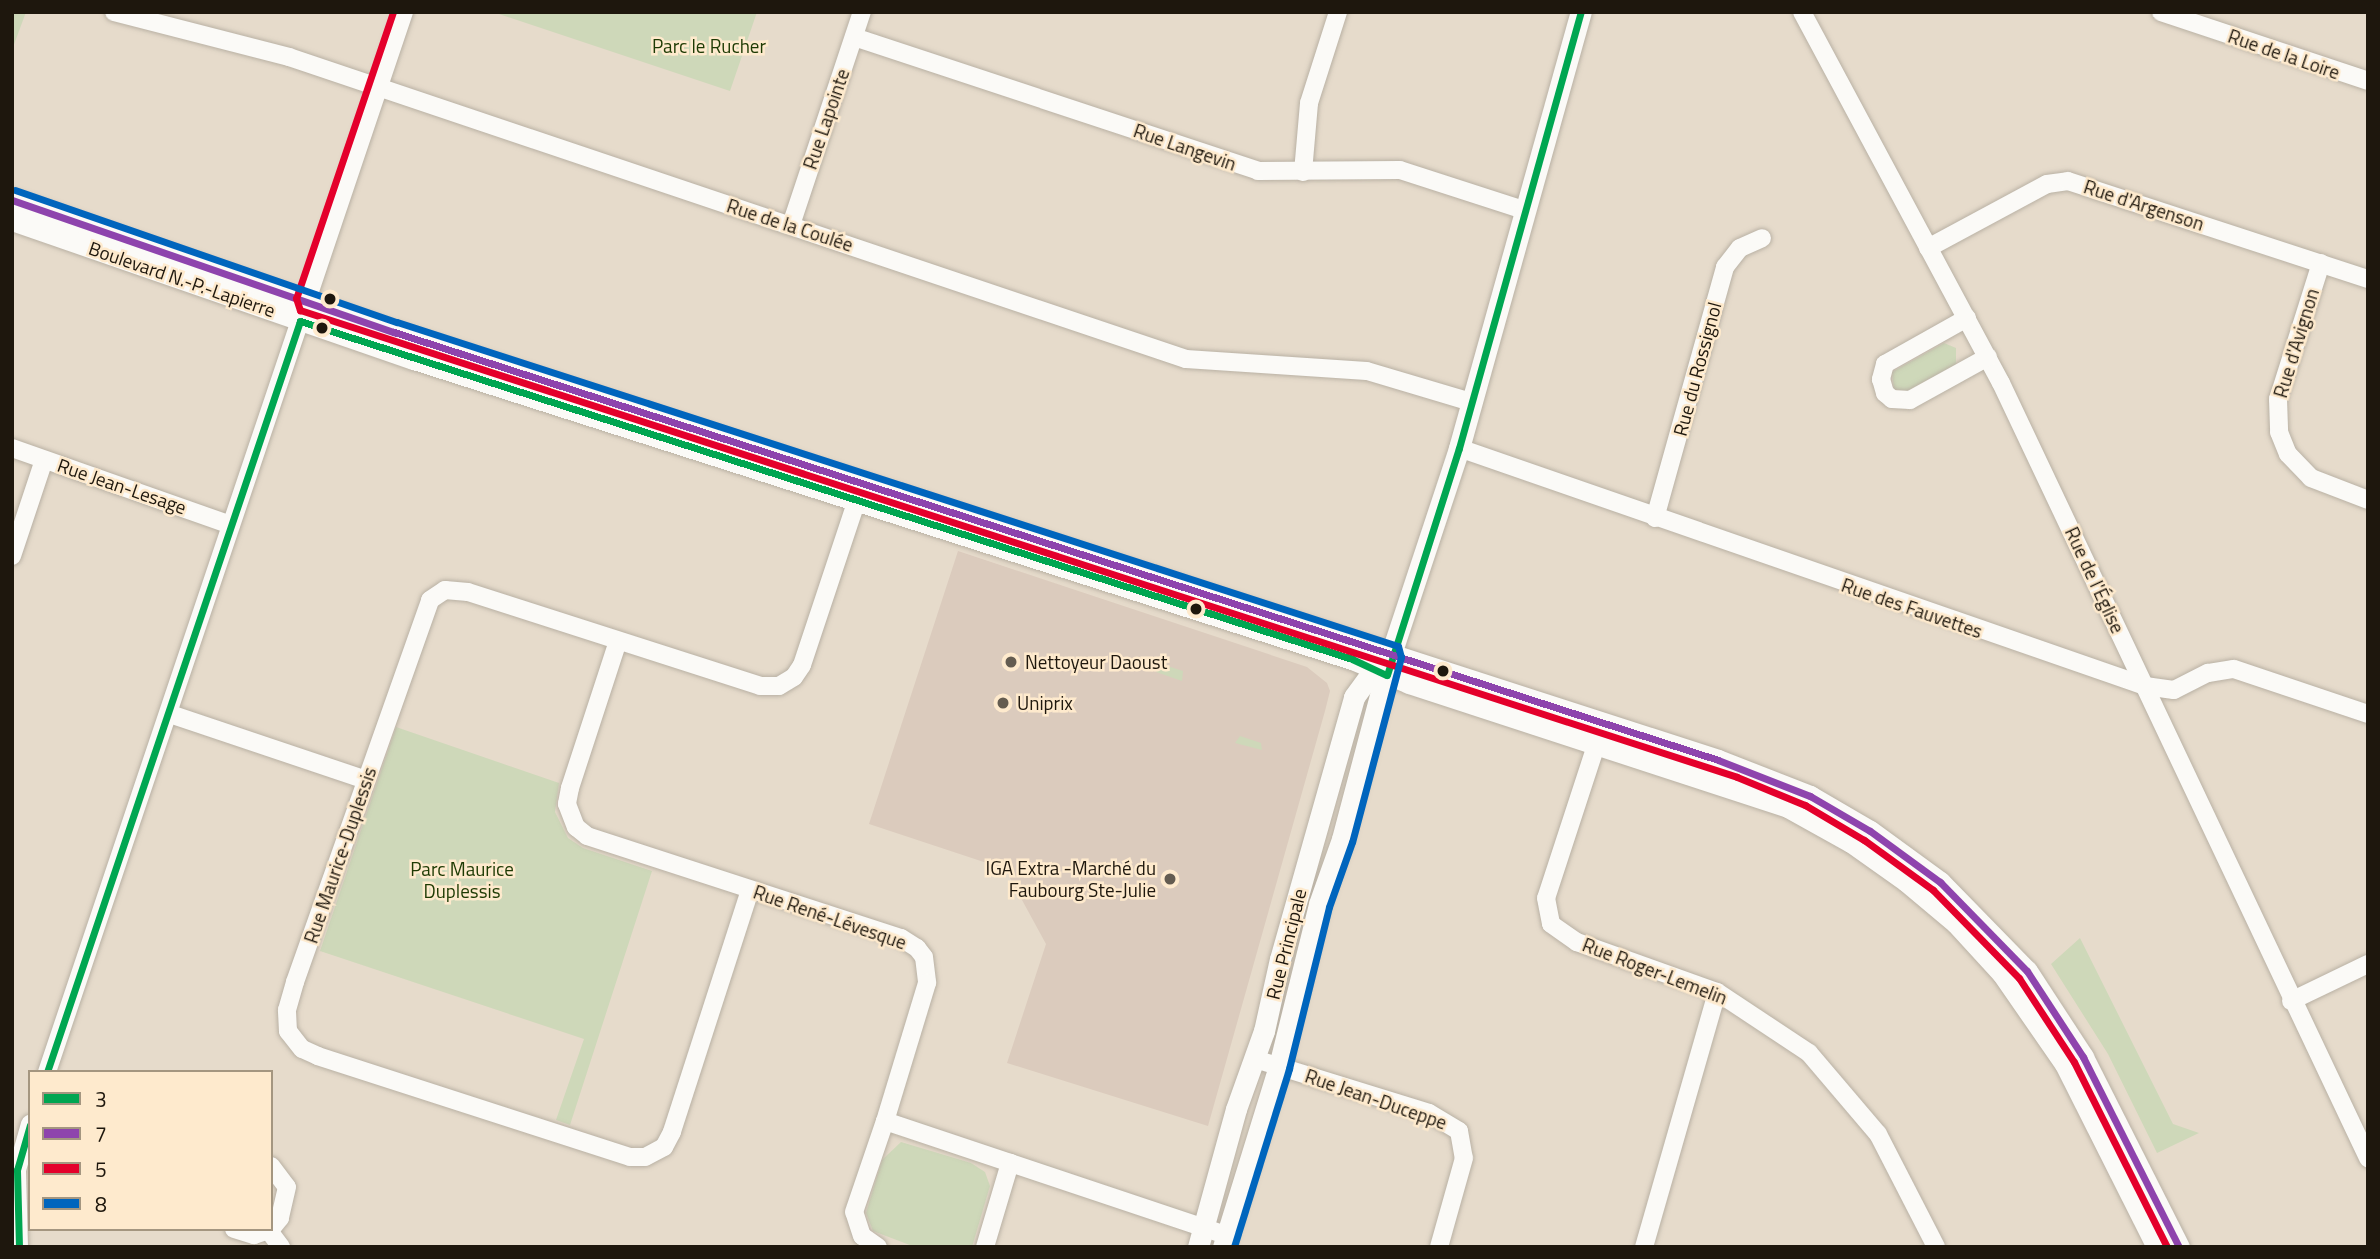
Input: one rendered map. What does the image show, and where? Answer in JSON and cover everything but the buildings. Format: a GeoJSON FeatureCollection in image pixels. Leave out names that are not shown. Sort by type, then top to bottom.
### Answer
{"type":"FeatureCollection","features":[{"type":"Feature","properties":{"kind":"street","name":"Rue de la Coulée"},"geometry":{"type":"LineString","coordinates":[[114,12],[246,44],[1200,363],[1367,371],[1471,402]]}},
{"type":"Feature","properties":{"kind":"street"},"geometry":{"type":"LineString","coordinates":[[48,1070],[170,714],[404,12]]}},
{"type":"Feature","properties":{"kind":"street","name":"Rue Lapointe"},"geometry":{"type":"LineString","coordinates":[[791,225],[862,12]]}},
{"type":"Feature","properties":{"kind":"street"},"geometry":{"type":"LineString","coordinates":[[1303,172],[1309,103],[1338,12]]}},
{"type":"Feature","properties":{"kind":"street","name":"Rue Principale"},"geometry":{"type":"LineString","coordinates":[[1224,1241],[1279,1066],[1319,904],[1342,839],[1384,665],[1459,448],[1581,12]]}},
{"type":"Feature","properties":{"kind":"street","name":"Rue de l'Église"},"geometry":{"type":"LineString","coordinates":[[1802,12],[1988,357],[2291,1001],[2368,1158]]}},
{"type":"Feature","properties":{"kind":"street","name":"Rue de la Loire"},"geometry":{"type":"LineString","coordinates":[[2161,12],[2368,81]]}},
{"type":"Feature","properties":{"kind":"street","name":"Rue Langevin"},"geometry":{"type":"LineString","coordinates":[[854,37],[1258,171],[1400,170],[1524,210]]}},
{"type":"Feature","properties":{"kind":"street","name":"Rue d'Argenson"},"geometry":{"type":"LineString","coordinates":[[1928,248],[2047,184],[2068,181],[2368,279]]}},
{"type":"Feature","properties":{"kind":"street","name":"Boulevard N.-P.-Lapierre"},"geometry":{"type":"LineString","coordinates":[[12,200],[303,311]]}},
{"type":"Feature","properties":{"kind":"street","name":"Boulevard N.-P.-Lapierre"},"geometry":{"type":"LineString","coordinates":[[12,220],[303,311],[1384,665],[1600,733],[1741,767],[1810,796],[1870,831],[1940,882],[2012,953],[2071,1035],[2179,1247]]}},
{"type":"Feature","properties":{"kind":"street","name":"Rue du Rossignol"},"geometry":{"type":"LineString","coordinates":[[1655,518],[1725,267],[1740,248],[1762,238]]}},
{"type":"Feature","properties":{"kind":"street","name":"Rue d'Avignon"},"geometry":{"type":"LineString","coordinates":[[2320,264],[2278,399],[2279,432],[2288,454],[2311,478],[2368,500]]}},
{"type":"Feature","properties":{"kind":"street"},"geometry":{"type":"LineString","coordinates":[[1967,318],[1885,364],[1881,379],[1885,393],[1892,399],[1910,400],[1988,357]]}},
{"type":"Feature","properties":{"kind":"street","name":"Rue Jean-Lesage"},"geometry":{"type":"LineString","coordinates":[[12,448],[232,525]]}},
{"type":"Feature","properties":{"kind":"street","name":"Rue des Fauvettes"},"geometry":{"type":"LineString","coordinates":[[1459,448],[2145,686],[2174,690],[2208,674],[2234,669],[2368,713]]}},
{"type":"Feature","properties":{"kind":"street"},"geometry":{"type":"LineString","coordinates":[[12,556],[44,460]]}},
{"type":"Feature","properties":{"kind":"street","name":"Rue Maurice-Duplessis"},"geometry":{"type":"LineString","coordinates":[[750,890],[668,1141],[652,1155],[630,1157],[318,1056],[291,1038],[286,1021],[290,1000],[420,619],[430,600],[441,592],[468,592],[760,686],[784,684],[802,665],[860,493]]}},
{"type":"Feature","properties":{"kind":"street","name":"Rue René-Lévesque"},"geometry":{"type":"LineString","coordinates":[[618,641],[569,788],[572,822],[587,836],[901,938],[924,957],[927,983],[854,1212],[862,1236],[878,1247]]}},
{"type":"Feature","properties":{"kind":"street","name":"Rue Principale"},"geometry":{"type":"LineString","coordinates":[[1201,1237],[1236,1109],[1255,1059],[1354,698],[1384,665]]}},
{"type":"Feature","properties":{"kind":"street"},"geometry":{"type":"LineString","coordinates":[[170,714],[366,780]]}},
{"type":"Feature","properties":{"kind":"street","name":"Boulevard N.-P.-Lapierre"},"geometry":{"type":"LineString","coordinates":[[1600,733],[1808,817],[1871,855],[1942,910],[2003,973],[2043,1028],[2157,1247]]}},
{"type":"Feature","properties":{"kind":"street","name":"Rue Roger-Lemelin"},"geometry":{"type":"LineString","coordinates":[[1600,733],[1546,898],[1551,924],[1577,942],[1717,992],[1789,1037],[1833,1078],[1878,1134],[1936,1247]]}},
{"type":"Feature","properties":{"kind":"street"},"geometry":{"type":"LineString","coordinates":[[2291,1001],[2368,964]]}},
{"type":"Feature","properties":{"kind":"street"},"geometry":{"type":"LineString","coordinates":[[1644,1247],[1717,992]]}},
{"type":"Feature","properties":{"kind":"street","name":"Rue Jean-Duceppe"},"geometry":{"type":"LineString","coordinates":[[1255,1059],[1429,1113],[1459,1131],[1464,1158],[1439,1247]]}},
{"type":"Feature","properties":{"kind":"street"},"geometry":{"type":"LineString","coordinates":[[885,1121],[1010,1163],[1201,1237],[1224,1241]]}},
{"type":"Feature","properties":{"kind":"street"},"geometry":{"type":"LineString","coordinates":[[19,1247],[15,1160],[28,1129]]}},
{"type":"Feature","properties":{"kind":"street"},"geometry":{"type":"LineString","coordinates":[[985,1247],[1010,1163]]}},
{"type":"Feature","properties":{"kind":"street"},"geometry":{"type":"LineString","coordinates":[[273,1169],[287,1187],[280,1218],[273,1226]]}},
{"type":"Feature","properties":{"kind":"street"},"geometry":{"type":"LineString","coordinates":[[239,1231],[250,1235],[266,1231]]}},
{"type":"Feature","properties":{"kind":"street"},"geometry":{"type":"LineString","coordinates":[[271,1231],[281,1247]]}},
{"type":"Feature","properties":{"kind":"shaded area"},"geometry":{"type":"Polygon","coordinates":[[[958,551],[1307,667],[1327,683],[1330,691],[1325,711],[1208,1126],[1007,1063],[1046,944],[1005,869],[869,824],[958,551]]]}},
{"type":"Feature","properties":{"kind":"green space"},"geometry":{"type":"Polygon","coordinates":[[[12,12],[26,12],[12,50],[12,12]]]}},
{"type":"Feature","properties":{"kind":"green space","name":"Parc le Rucher"},"geometry":{"type":"Polygon","coordinates":[[[493,12],[757,12],[730,91],[493,12]]]}},
{"type":"Feature","properties":{"kind":"green space"},"geometry":{"type":"Polygon","coordinates":[[[1944,343],[1956,348],[1956,364],[1907,391],[1894,389],[1892,372],[1944,343]]]}},
{"type":"Feature","properties":{"kind":"green space"},"geometry":{"type":"Polygon","coordinates":[[[1161,664],[1183,671],[1182,681],[1156,672],[1161,664]]]}},
{"type":"Feature","properties":{"kind":"green space","name":"Parc Maurice Duplessis"},"geometry":{"type":"Polygon","coordinates":[[[396,727],[559,783],[555,812],[568,838],[583,848],[652,871],[570,1125],[556,1120],[584,1039],[320,951],[396,727]]]}},
{"type":"Feature","properties":{"kind":"green space"},"geometry":{"type":"Polygon","coordinates":[[[1240,736],[1261,743],[1262,750],[1235,743],[1240,736]]]}},
{"type":"Feature","properties":{"kind":"green space"},"geometry":{"type":"Polygon","coordinates":[[[2080,938],[2173,1124],[2199,1133],[2157,1153],[2108,1054],[2051,964],[2080,938]]]}},
{"type":"Feature","properties":{"kind":"green space"},"geometry":{"type":"Polygon","coordinates":[[[901,1142],[971,1163],[985,1172],[990,1186],[972,1247],[915,1247],[873,1231],[866,1213],[882,1160],[901,1142]]]}},
{"type":"Feature","properties":{"kind":"transit line","name":"5"},"geometry":{"type":"LineString","coordinates":[[393,12],[296,298],[300,310],[1737,777],[1805,805],[1864,840],[1933,890],[2019,978],[2074,1062],[2167,1247]]}},
{"type":"Feature","properties":{"kind":"transit line","name":"3"},"geometry":{"type":"LineString","coordinates":[[48,1070],[300,321],[1352,659],[1387,675],[1459,448],[1581,12]]}},
{"type":"Feature","properties":{"kind":"transit line","name":"8"},"geometry":{"type":"LineString","coordinates":[[15,190],[397,322],[1398,646],[1401,657],[1352,842],[1329,907],[1289,1069],[1234,1247]]}},
{"type":"Feature","properties":{"kind":"transit line","name":"7"},"geometry":{"type":"LineString","coordinates":[[12,200],[394,332],[1718,760],[1810,796],[1870,831],[1940,882],[2027,971],[2083,1057],[2179,1247]]}},
{"type":"Feature","properties":{"kind":"transit line","name":"3"},"geometry":{"type":"LineString","coordinates":[[19,1247],[17,1170],[28,1132]]}},
{"type":"Feature","properties":{"kind":"place","name":"Nettoyeur Daoust"},"geometry":{"type":"Point","coordinates":[1011,662]}},
{"type":"Feature","properties":{"kind":"place","name":"Uniprix"},"geometry":{"type":"Point","coordinates":[1003,703]}},
{"type":"Feature","properties":{"kind":"place","name":"IGA Extra -Marché du Faubourg Ste-Julie"},"geometry":{"type":"Point","coordinates":[1170,879]}}]}
